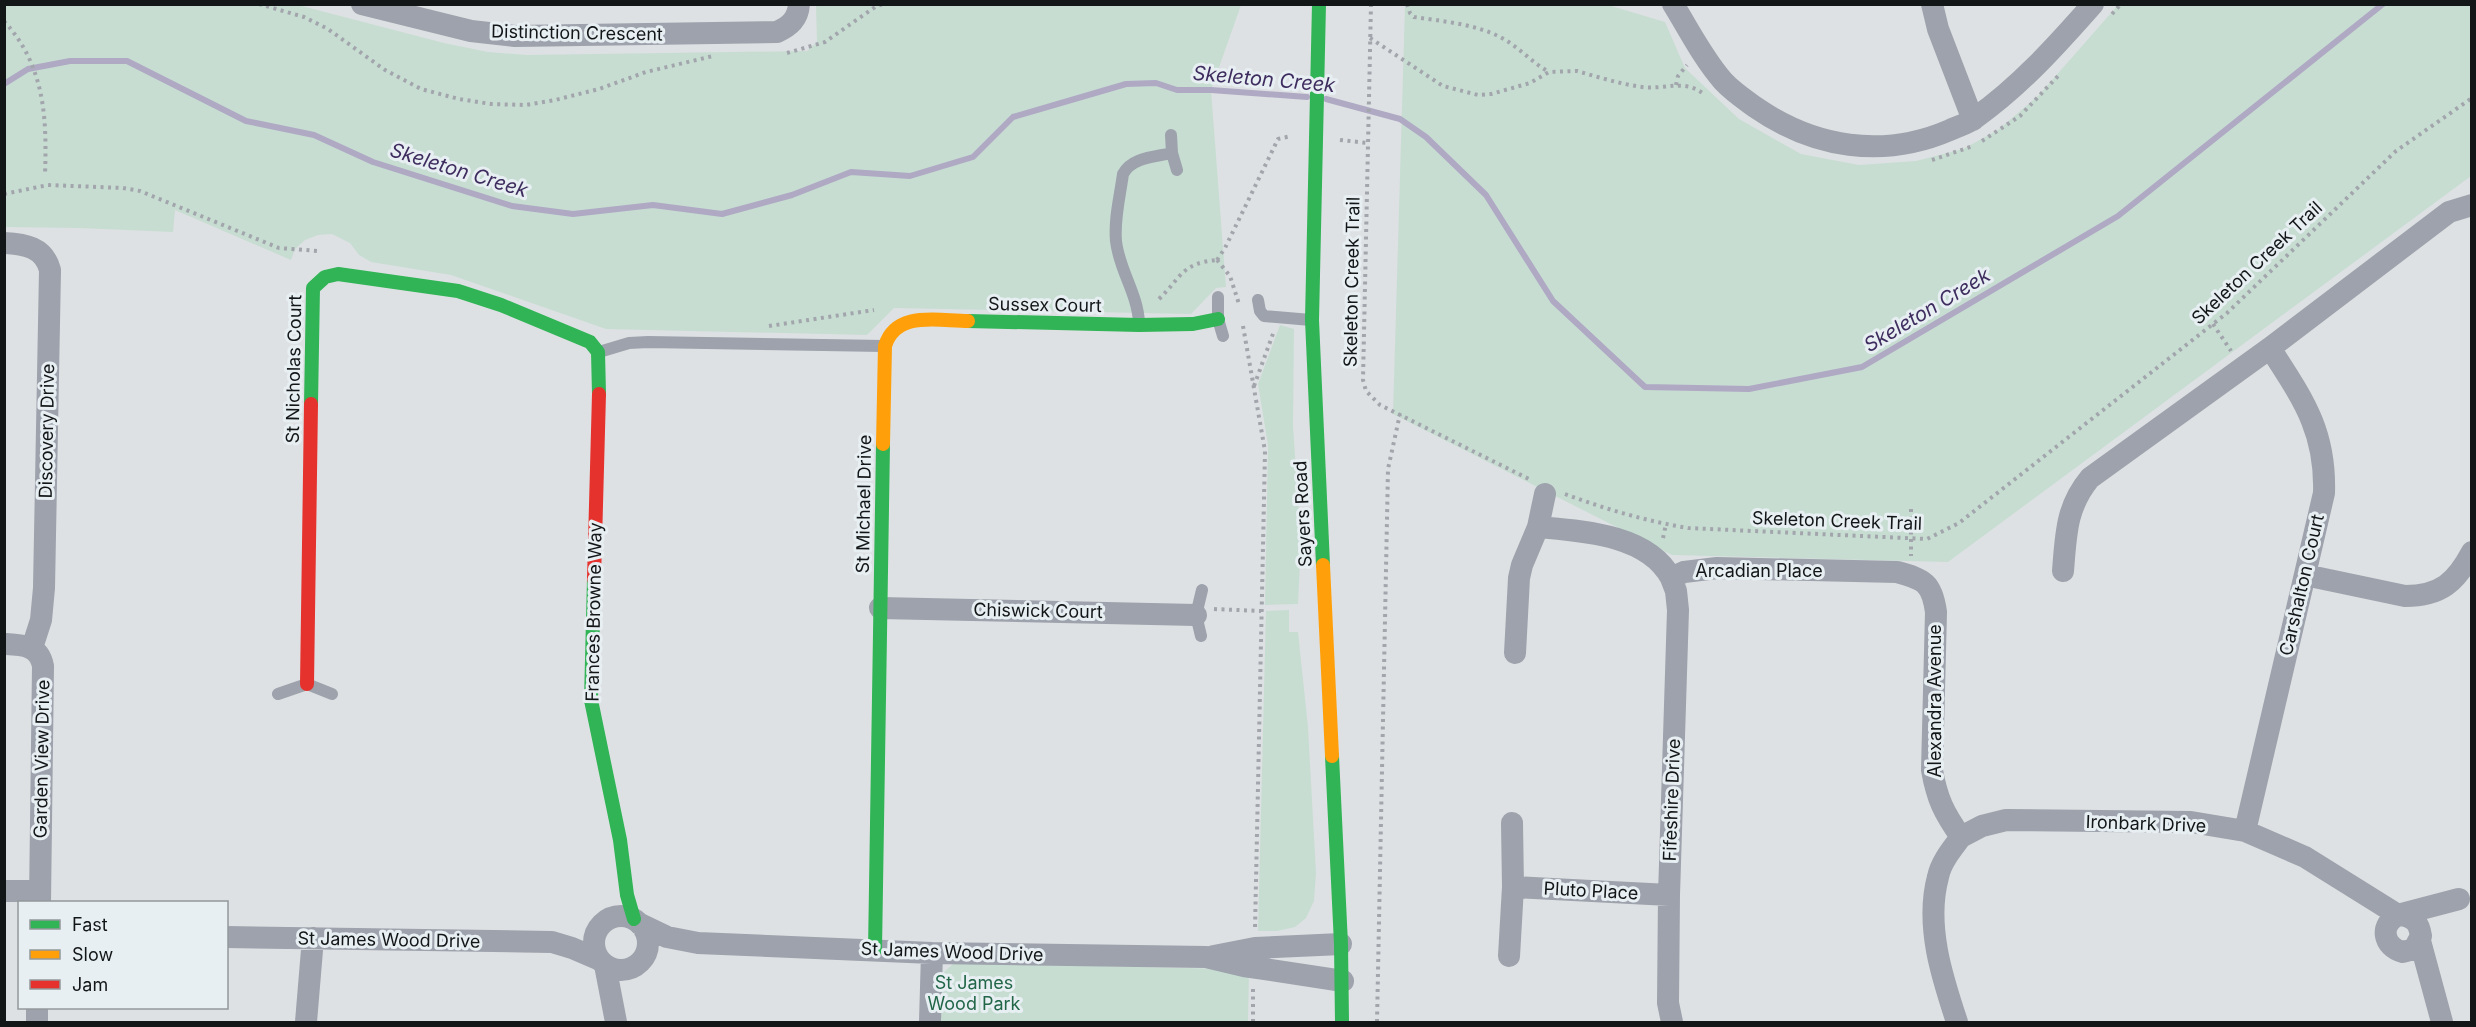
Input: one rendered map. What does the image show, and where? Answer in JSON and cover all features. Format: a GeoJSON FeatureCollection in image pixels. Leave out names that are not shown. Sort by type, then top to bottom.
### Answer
{"type":"FeatureCollection","features":[{"type":"Feature","properties":{"kind":"street","name":"Distinction Crescent"},"geometry":{"type":"LineString","coordinates":[[362,4],[471,31],[515,36],[767,33],[777,32],[795,14]]}},
{"type":"Feature","properties":{"kind":"street"},"geometry":{"type":"LineString","coordinates":[[1673,4],[1702,53],[1724,82],[1775,121],[1808,135],[1841,145],[1882,146],[1912,142],[1940,134],[1973,120],[2036,68],[2093,4]]}},
{"type":"Feature","properties":{"kind":"street"},"geometry":{"type":"LineString","coordinates":[[1932,4],[1938,29],[1973,120]]}},
{"type":"Feature","properties":{"kind":"street","name":"Sayers Road"},"geometry":{"type":"LineString","coordinates":[[1319,10],[1312,320],[1343,981],[1342,1023]]}},
{"type":"Feature","properties":{"kind":"street"},"geometry":{"type":"LineString","coordinates":[[2063,571],[2070,509],[2079,491],[2090,478],[2241,366],[2270,348],[2449,212],[2472,205]]}},
{"type":"Feature","properties":{"kind":"street","name":"Discovery Drive"},"geometry":{"type":"LineString","coordinates":[[4,243],[26,245],[36,249],[46,259],[50,270],[44,588],[41,620],[32,648]]}},
{"type":"Feature","properties":{"kind":"street","name":"St Nicholas Court"},"geometry":{"type":"LineString","coordinates":[[307,684],[312,292],[315,285],[325,277],[338,274],[458,291],[501,305],[590,342],[598,352]]}},
{"type":"Feature","properties":{"kind":"street","name":"Sussex Court"},"geometry":{"type":"LineString","coordinates":[[885,346],[897,325],[914,320],[1139,325],[1193,324],[1218,319]]}},
{"type":"Feature","properties":{"kind":"street","name":"St Michael Drive"},"geometry":{"type":"LineString","coordinates":[[875,950],[885,346]]}},
{"type":"Feature","properties":{"kind":"street","name":"Carshalton Court"},"geometry":{"type":"LineString","coordinates":[[2245,831],[2324,493],[2322,451],[2314,424],[2303,399],[2270,348]]}},
{"type":"Feature","properties":{"kind":"street","name":"Frances Browne Way"},"geometry":{"type":"LineString","coordinates":[[598,352],[600,373],[591,700],[620,840],[622,870],[637,921]]}},
{"type":"Feature","properties":{"kind":"street"},"geometry":{"type":"LineString","coordinates":[[1515,653],[1519,578],[1538,527],[1545,489]]}},
{"type":"Feature","properties":{"kind":"street","name":"Arcadian Place"},"geometry":{"type":"LineString","coordinates":[[1538,527],[1594,532],[1633,544],[1666,568],[1671,578],[1684,572],[1717,568],[1897,572],[1918,579]]}},
{"type":"Feature","properties":{"kind":"street"},"geometry":{"type":"LineString","coordinates":[[2305,574],[2406,596],[2420,596],[2437,591],[2450,583],[2461,572],[2472,552]]}},
{"type":"Feature","properties":{"kind":"street","name":"Fifeshire Drive"},"geometry":{"type":"LineString","coordinates":[[1671,578],[1676,591],[1678,610],[1669,895],[1668,1003],[1672,1023]]}},
{"type":"Feature","properties":{"kind":"street","name":"Alexandra Avenue"},"geometry":{"type":"LineString","coordinates":[[1918,579],[1933,594],[1936,612],[1932,770],[1936,794],[1944,813],[1961,837]]}},
{"type":"Feature","properties":{"kind":"street","name":"Chiswick Court"},"geometry":{"type":"LineString","coordinates":[[880,608],[1198,620]]}},
{"type":"Feature","properties":{"kind":"street"},"geometry":{"type":"LineString","coordinates":[[4,644],[32,648]]}},
{"type":"Feature","properties":{"kind":"street","name":"Garden View Drive"},"geometry":{"type":"LineString","coordinates":[[32,648],[41,658],[44,679],[40,897]]}},
{"type":"Feature","properties":{"kind":"street","name":"Ironbark Drive"},"geometry":{"type":"LineString","coordinates":[[1961,837],[1982,826],[2007,820],[2191,822],[2245,831],[2305,857],[2356,890],[2395,920]]}},
{"type":"Feature","properties":{"kind":"street"},"geometry":{"type":"LineString","coordinates":[[1509,956],[1513,887],[1512,824]]}},
{"type":"Feature","properties":{"kind":"street"},"geometry":{"type":"LineString","coordinates":[[1957,1023],[1943,974],[1934,920],[1938,876],[1944,861],[1961,837]]}},
{"type":"Feature","properties":{"kind":"street","name":"Frances Browne Way"},"geometry":{"type":"LineString","coordinates":[[603,923],[618,895],[622,870]]}},
{"type":"Feature","properties":{"kind":"street","name":"Pluto Place"},"geometry":{"type":"LineString","coordinates":[[1513,887],[1669,895]]}},
{"type":"Feature","properties":{"kind":"street"},"geometry":{"type":"LineString","coordinates":[[4,891],[40,897]]}},
{"type":"Feature","properties":{"kind":"street"},"geometry":{"type":"LineString","coordinates":[[2395,920],[2465,895]]}},
{"type":"Feature","properties":{"kind":"street"},"geometry":{"type":"LineString","coordinates":[[2395,920],[2389,945],[2415,943],[2465,895]]}},
{"type":"Feature","properties":{"kind":"street"},"geometry":{"type":"LineString","coordinates":[[620,916],[637,921],[647,936],[648,944],[647,951],[636,965],[622,996],[617,1023],[602,962],[594,946],[594,939],[603,923],[620,916]]}},
{"type":"Feature","properties":{"kind":"street"},"geometry":{"type":"LineString","coordinates":[[2395,920],[2412,917],[2420,925],[2415,943],[2436,999],[2442,1023]]}},
{"type":"Feature","properties":{"kind":"street","name":"St James Wood Drive"},"geometry":{"type":"LineString","coordinates":[[637,921],[667,937],[698,943],[932,953],[1206,957],[1233,951],[1343,981]]}},
{"type":"Feature","properties":{"kind":"street","name":"St James Wood Drive"},"geometry":{"type":"LineString","coordinates":[[552,942],[603,923]]}},
{"type":"Feature","properties":{"kind":"street","name":"St James Wood Drive"},"geometry":{"type":"LineString","coordinates":[[228,936],[552,942],[572,948],[602,962]]}},
{"type":"Feature","properties":{"kind":"street"},"geometry":{"type":"LineString","coordinates":[[306,1023],[313,938]]}},
{"type":"Feature","properties":{"kind":"street","name":"St James Wood Drive"},"geometry":{"type":"LineString","coordinates":[[636,965],[667,950],[698,943]]}},
{"type":"Feature","properties":{"kind":"street","name":"St James Wood Drive"},"geometry":{"type":"LineString","coordinates":[[1255,958],[1341,944]]}},
{"type":"Feature","properties":{"kind":"street"},"geometry":{"type":"LineString","coordinates":[[930,1023],[932,953]]}},
{"type":"Feature","properties":{"kind":"street"},"geometry":{"type":"LineString","coordinates":[[602,962],[619,970],[636,965]]}},
{"type":"Feature","properties":{"kind":"lane"},"geometry":{"type":"LineString","coordinates":[[1171,135],[1172,153],[1177,170]]}},
{"type":"Feature","properties":{"kind":"lane"},"geometry":{"type":"LineString","coordinates":[[1139,325],[1138,306],[1125,274],[1116,242],[1123,174],[1127,166],[1138,161],[1172,153]]}},
{"type":"Feature","properties":{"kind":"lane"},"geometry":{"type":"LineString","coordinates":[[1218,297],[1218,319],[1223,336]]}},
{"type":"Feature","properties":{"kind":"lane"},"geometry":{"type":"LineString","coordinates":[[1258,300],[1260,311],[1264,316],[1312,320]]}},
{"type":"Feature","properties":{"kind":"lane"},"geometry":{"type":"LineString","coordinates":[[598,352],[629,343],[648,342],[885,346]]}},
{"type":"Feature","properties":{"kind":"lane"},"geometry":{"type":"LineString","coordinates":[[1198,620],[1202,590]]}},
{"type":"Feature","properties":{"kind":"lane"},"geometry":{"type":"LineString","coordinates":[[278,694],[307,684],[332,693]]}},
{"type":"Feature","properties":{"kind":"path"},"geometry":{"type":"LineString","coordinates":[[259,4],[304,17],[328,29],[385,70],[421,89],[459,99],[491,104],[526,105],[555,100],[599,89],[646,72],[719,55]]}},
{"type":"Feature","properties":{"kind":"path"},"geometry":{"type":"LineString","coordinates":[[778,54],[825,42],[875,7],[883,4]]}},
{"type":"Feature","properties":{"kind":"path","name":"Skeleton Creek Trail"},"geometry":{"type":"LineString","coordinates":[[1371,4],[1363,380],[1366,390],[1380,405],[1545,489],[1600,507],[1688,528],[1927,539],[1959,523],[2213,324],[2396,152],[2472,98]]}},
{"type":"Feature","properties":{"kind":"path"},"geometry":{"type":"LineString","coordinates":[[1407,4],[1414,17],[1500,36],[1535,64],[1549,72]]}},
{"type":"Feature","properties":{"kind":"path"},"geometry":{"type":"LineString","coordinates":[[4,21],[15,33],[40,88],[46,121],[45,175]]}},
{"type":"Feature","properties":{"kind":"path"},"geometry":{"type":"LineString","coordinates":[[1241,312],[1230,276],[1216,260],[1225,248],[1278,139],[1296,136]]}},
{"type":"Feature","properties":{"kind":"path"},"geometry":{"type":"LineString","coordinates":[[1337,140],[1368,143]]}},
{"type":"Feature","properties":{"kind":"path"},"geometry":{"type":"LineString","coordinates":[[4,194],[48,184]]}},
{"type":"Feature","properties":{"kind":"path"},"geometry":{"type":"LineString","coordinates":[[1242,322],[1265,451],[1253,1023]]}},
{"type":"Feature","properties":{"kind":"path"},"geometry":{"type":"LineString","coordinates":[[2213,324],[2241,366]]}},
{"type":"Feature","properties":{"kind":"path"},"geometry":{"type":"LineString","coordinates":[[1377,1023],[1388,469],[1400,414]]}},
{"type":"Feature","properties":{"kind":"path"},"geometry":{"type":"LineString","coordinates":[[1911,509],[1911,539],[1918,579]]}},
{"type":"Feature","properties":{"kind":"path"},"geometry":{"type":"LineString","coordinates":[[1198,620],[1261,611]]}},
{"type":"Feature","properties":{"kind":"green space"},"geometry":{"type":"Polygon","coordinates":[[[5,5],[298,5],[444,43],[488,52],[527,55],[807,51],[817,42],[816,5],[1241,5],[1211,90],[1226,287],[1216,288],[1191,314],[894,308],[867,335],[606,329],[451,275],[371,262],[359,255],[350,243],[332,234],[318,235],[305,240],[295,249],[291,260],[175,210],[173,232],[5,227],[5,5]]]}},
{"type":"Feature","properties":{"kind":"green space"},"geometry":{"type":"Polygon","coordinates":[[[1405,5],[1608,5],[1665,22],[1685,68],[1739,119],[1801,154],[1859,165],[1916,161],[1963,149],[1998,130],[2039,95],[2118,5],[2471,5],[2471,176],[1948,562],[1672,555],[1393,414],[1405,5]]]}},
{"type":"Feature","properties":{"kind":"green space"},"geometry":{"type":"Polygon","coordinates":[[[1280,325],[1294,329],[1293,426],[1301,543],[1298,604],[1265,605],[1268,445],[1258,384],[1280,325]]]}},
{"type":"Feature","properties":{"kind":"green space"},"geometry":{"type":"Polygon","coordinates":[[[1289,610],[1289,632],[1298,632],[1308,727],[1316,873],[1314,901],[1306,918],[1295,927],[1277,931],[1258,931],[1266,611],[1289,610]]]}},
{"type":"Feature","properties":{"kind":"green space","name":"St James Wood Park"},"geometry":{"type":"Polygon","coordinates":[[[954,963],[1249,971],[1248,1022],[940,1022],[941,975],[954,963]]]}},
{"type":"Feature","properties":{"kind":"waterway","name":"Skeleton Creek"},"geometry":{"type":"LineString","coordinates":[[1326,99],[1400,119],[1426,137],[1486,195],[1553,301],[1645,387],[1749,389],[1862,367],[2118,216],[2383,4]]}},
{"type":"Feature","properties":{"kind":"waterway","name":"Skeleton Creek"},"geometry":{"type":"LineString","coordinates":[[4,84],[28,69],[70,61],[127,61],[246,121],[314,135],[373,162],[512,206],[573,214],[653,205],[722,214],[792,195],[851,172],[910,176],[973,157],[1013,117],[1126,84],[1156,83],[1177,90],[1211,90],[1307,97]]}},
{"type":"Feature","properties":{"kind":"traffic: fast"},"geometry":{"type":"LineString","coordinates":[[1319,4],[1312,320],[1323,565]]}},
{"type":"Feature","properties":{"kind":"traffic: fast"},"geometry":{"type":"LineString","coordinates":[[311,404],[313,288],[325,277],[338,274],[458,291],[501,305],[590,342],[598,352],[599,394]]}},
{"type":"Feature","properties":{"kind":"traffic: fast"},"geometry":{"type":"LineString","coordinates":[[968,321],[1139,325],[1193,324],[1218,319]]}},
{"type":"Feature","properties":{"kind":"traffic: fast"},"geometry":{"type":"LineString","coordinates":[[875,950],[883,444]]}},
{"type":"Feature","properties":{"kind":"traffic: fast"},"geometry":{"type":"LineString","coordinates":[[594,579],[591,700],[620,840],[627,895],[634,919]]}},
{"type":"Feature","properties":{"kind":"traffic: fast"},"geometry":{"type":"LineString","coordinates":[[1332,756],[1341,944],[1342,1022]]}},
{"type":"Feature","properties":{"kind":"traffic: slow"},"geometry":{"type":"LineString","coordinates":[[883,444],[885,346],[890,335],[898,327],[919,320],[968,321]]}},
{"type":"Feature","properties":{"kind":"traffic: slow"},"geometry":{"type":"LineString","coordinates":[[1323,565],[1332,756]]}},
{"type":"Feature","properties":{"kind":"traffic: jam"},"geometry":{"type":"LineString","coordinates":[[594,579],[599,394]]}},
{"type":"Feature","properties":{"kind":"traffic: jam"},"geometry":{"type":"LineString","coordinates":[[307,684],[311,404]]}}]}
